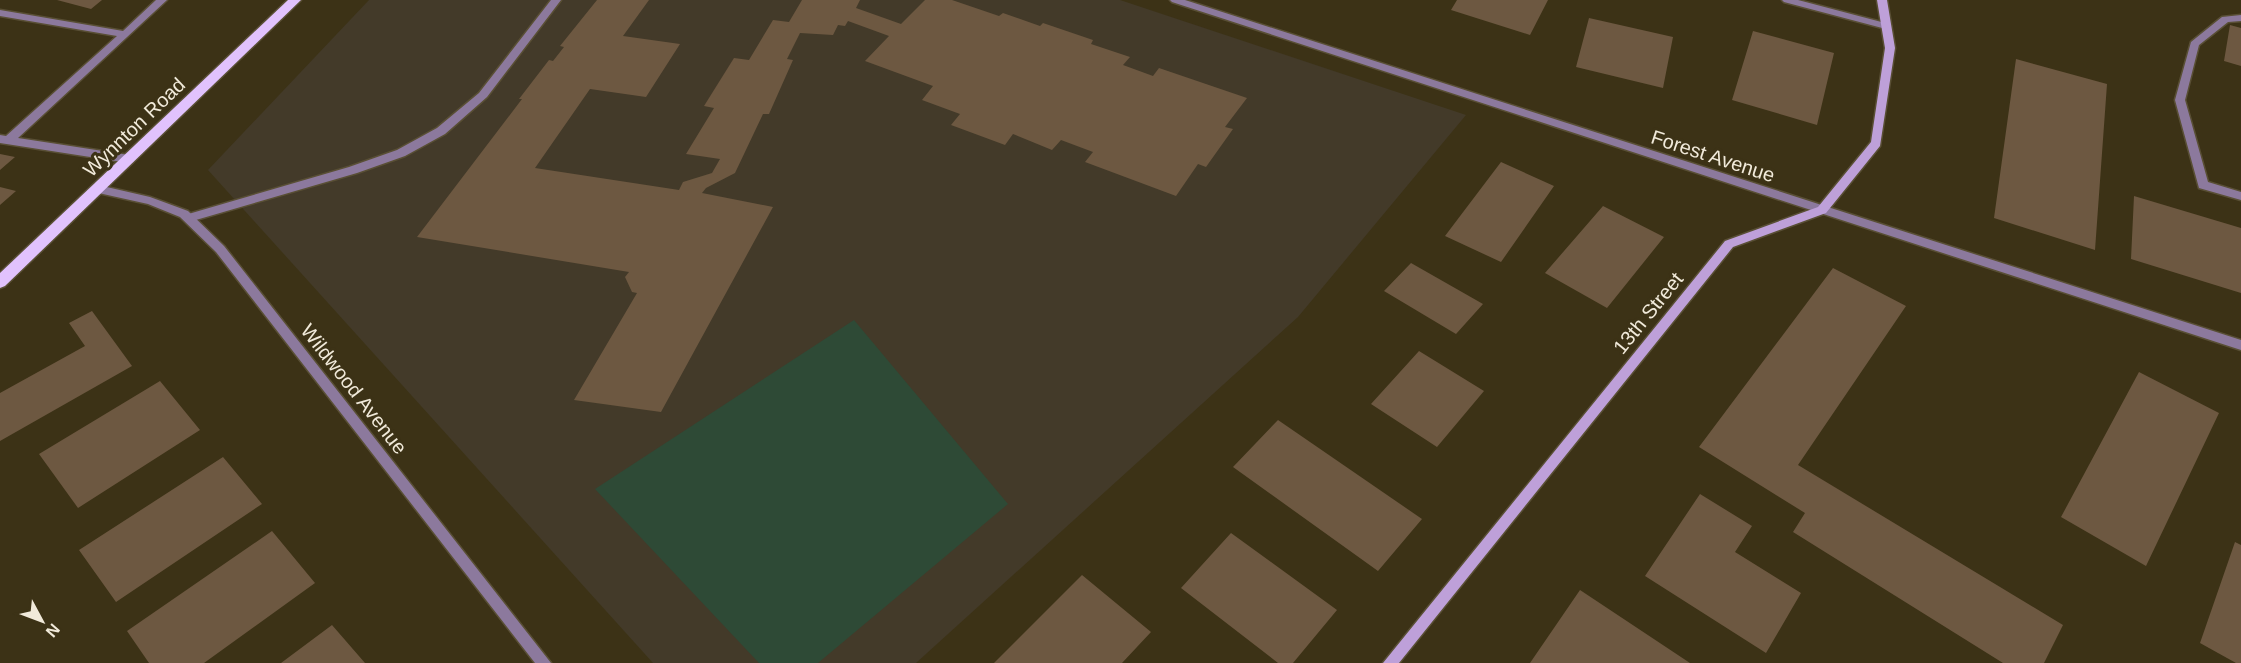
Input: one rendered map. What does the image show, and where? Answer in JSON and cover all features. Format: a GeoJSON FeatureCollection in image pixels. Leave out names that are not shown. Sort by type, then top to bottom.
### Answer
{"type":"FeatureCollection","features":[{"type":"Feature","properties":{"kind":"main road","name":"Wynnton Road"},"geometry":{"type":"LineString","coordinates":[[0,282],[295,0]]}},
{"type":"Feature","properties":{"kind":"main road"},"geometry":{"type":"LineString","coordinates":[[1822,210],[1875,143],[1890,48],[1882,0]]}},
{"type":"Feature","properties":{"kind":"main road","name":"13th Street"},"geometry":{"type":"LineString","coordinates":[[1390,663],[1729,244],[1822,210]]}},
{"type":"Feature","properties":{"kind":"street"},"geometry":{"type":"LineString","coordinates":[[4,140],[162,0]]}},
{"type":"Feature","properties":{"kind":"street"},"geometry":{"type":"LineString","coordinates":[[189,218],[353,170],[401,153],[441,131],[483,95],[556,0]]}},
{"type":"Feature","properties":{"kind":"street","name":"Forest Avenue"},"geometry":{"type":"LineString","coordinates":[[1174,0],[2241,345]]}},
{"type":"Feature","properties":{"kind":"street"},"geometry":{"type":"LineString","coordinates":[[1787,0],[1886,26]]}},
{"type":"Feature","properties":{"kind":"street"},"geometry":{"type":"LineString","coordinates":[[0,13],[125,34]]}},
{"type":"Feature","properties":{"kind":"street"},"geometry":{"type":"LineString","coordinates":[[2241,18],[2225,19],[2194,44],[2180,99],[2203,185],[2241,196]]}},
{"type":"Feature","properties":{"kind":"street"},"geometry":{"type":"LineString","coordinates":[[4,140],[129,159]]}},
{"type":"Feature","properties":{"kind":"street","name":"Wildwood Avenue"},"geometry":{"type":"LineString","coordinates":[[98,189],[150,201],[189,218],[220,249],[544,663]]}},
{"type":"Feature","properties":{"kind":"shaded area"},"geometry":{"type":"Polygon","coordinates":[[[369,0],[1120,0],[1466,115],[1298,317],[916,663],[653,663],[208,170],[369,0]]]}},
{"type":"Feature","properties":{"kind":"green space"},"geometry":{"type":"Polygon","coordinates":[[[854,320],[1008,504],[818,663],[759,663],[595,489],[854,320]]]}},
{"type":"Feature","properties":{"kind":"building"},"geometry":{"type":"Polygon","coordinates":[[[57,0],[102,0],[91,9],[57,0]]]}},
{"type":"Feature","properties":{"kind":"building"},"geometry":{"type":"Polygon","coordinates":[[[597,0],[649,0],[623,36],[680,44],[646,97],[590,89],[535,168],[679,190],[683,182],[712,173],[720,159],[686,154],[714,108],[704,106],[734,58],[749,60],[773,20],[789,22],[802,0],[860,0],[856,8],[901,24],[925,0],[952,0],[999,16],[1003,13],[1040,26],[1043,23],[1093,40],[1091,44],[1130,57],[1123,65],[1153,76],[1159,68],[1247,98],[1225,127],[1233,129],[1206,167],[1198,164],[1176,196],[1085,162],[1093,152],[1061,140],[1052,150],[1013,134],[1005,145],[951,125],[960,114],[922,100],[933,86],[865,61],[889,36],[848,21],[845,26],[838,25],[833,35],[800,33],[787,59],[793,60],[769,114],[763,114],[735,173],[706,188],[702,193],[773,207],[661,412],[574,400],[637,293],[632,292],[625,277],[629,272],[417,237],[522,99],[519,99],[549,60],[553,61],[564,47],[560,46],[597,0]]]}},
{"type":"Feature","properties":{"kind":"building"},"geometry":{"type":"Polygon","coordinates":[[[1457,0],[1548,0],[1530,35],[1451,10],[1457,0]]]}},
{"type":"Feature","properties":{"kind":"building"},"geometry":{"type":"Polygon","coordinates":[[[1589,18],[1673,37],[1663,88],[1576,67],[1589,18]]]}},
{"type":"Feature","properties":{"kind":"building"},"geometry":{"type":"Polygon","coordinates":[[[2230,25],[2241,28],[2241,66],[2224,61],[2230,25]]]}},
{"type":"Feature","properties":{"kind":"building"},"geometry":{"type":"Polygon","coordinates":[[[1753,31],[1834,53],[1817,125],[1732,100],[1753,31]]]}},
{"type":"Feature","properties":{"kind":"building"},"geometry":{"type":"Polygon","coordinates":[[[2016,59],[2107,84],[2095,250],[1994,218],[2016,59]]]}},
{"type":"Feature","properties":{"kind":"building"},"geometry":{"type":"Polygon","coordinates":[[[0,154],[15,157],[0,170],[0,154]]]}},
{"type":"Feature","properties":{"kind":"building"},"geometry":{"type":"Polygon","coordinates":[[[1501,162],[1554,186],[1501,262],[1445,236],[1501,162]]]}},
{"type":"Feature","properties":{"kind":"building"},"geometry":{"type":"Polygon","coordinates":[[[0,187],[16,191],[0,205],[0,187]]]}},
{"type":"Feature","properties":{"kind":"building"},"geometry":{"type":"Polygon","coordinates":[[[2134,196],[2241,228],[2241,293],[2131,259],[2134,196]]]}},
{"type":"Feature","properties":{"kind":"building"},"geometry":{"type":"Polygon","coordinates":[[[1603,206],[1664,237],[1607,308],[1545,273],[1603,206]]]}},
{"type":"Feature","properties":{"kind":"building"},"geometry":{"type":"Polygon","coordinates":[[[1411,263],[1483,304],[1456,334],[1384,291],[1411,263]]]}},
{"type":"Feature","properties":{"kind":"building"},"geometry":{"type":"Polygon","coordinates":[[[1833,268],[1906,306],[1798,465],[2063,625],[2044,663],[2003,663],[1793,532],[1805,513],[1699,447],[1833,268]]]}},
{"type":"Feature","properties":{"kind":"building"},"geometry":{"type":"Polygon","coordinates":[[[92,311],[132,366],[0,441],[0,393],[85,346],[69,323],[92,311]]]}},
{"type":"Feature","properties":{"kind":"building"},"geometry":{"type":"Polygon","coordinates":[[[1419,351],[1484,391],[1437,447],[1371,404],[1419,351]]]}},
{"type":"Feature","properties":{"kind":"building"},"geometry":{"type":"Polygon","coordinates":[[[2139,372],[2219,413],[2146,566],[2061,517],[2139,372]]]}},
{"type":"Feature","properties":{"kind":"building"},"geometry":{"type":"Polygon","coordinates":[[[160,381],[200,430],[78,508],[39,454],[160,381]]]}},
{"type":"Feature","properties":{"kind":"building"},"geometry":{"type":"Polygon","coordinates":[[[1278,420],[1422,519],[1378,571],[1233,467],[1278,420]]]}},
{"type":"Feature","properties":{"kind":"building"},"geometry":{"type":"Polygon","coordinates":[[[223,457],[262,504],[116,602],[79,550],[223,457]]]}},
{"type":"Feature","properties":{"kind":"building"},"geometry":{"type":"Polygon","coordinates":[[[1700,494],[1752,526],[1735,552],[1801,593],[1766,653],[1645,576],[1700,494]]]}},
{"type":"Feature","properties":{"kind":"building"},"geometry":{"type":"Polygon","coordinates":[[[272,531],[315,583],[204,663],[149,663],[127,631],[272,531]]]}},
{"type":"Feature","properties":{"kind":"building"},"geometry":{"type":"Polygon","coordinates":[[[1231,533],[1337,610],[1293,663],[1278,663],[1181,588],[1231,533]]]}},
{"type":"Feature","properties":{"kind":"building"},"geometry":{"type":"Polygon","coordinates":[[[2235,542],[2241,545],[2241,663],[2236,663],[2200,643],[2235,542]]]}},
{"type":"Feature","properties":{"kind":"building"},"geometry":{"type":"Polygon","coordinates":[[[1082,575],[1151,632],[1122,663],[994,663],[1082,575]]]}},
{"type":"Feature","properties":{"kind":"building"},"geometry":{"type":"Polygon","coordinates":[[[1580,590],[1690,663],[1530,663],[1580,590]]]}},
{"type":"Feature","properties":{"kind":"building"},"geometry":{"type":"Polygon","coordinates":[[[332,625],[365,663],[281,663],[332,625]]]}}]}
